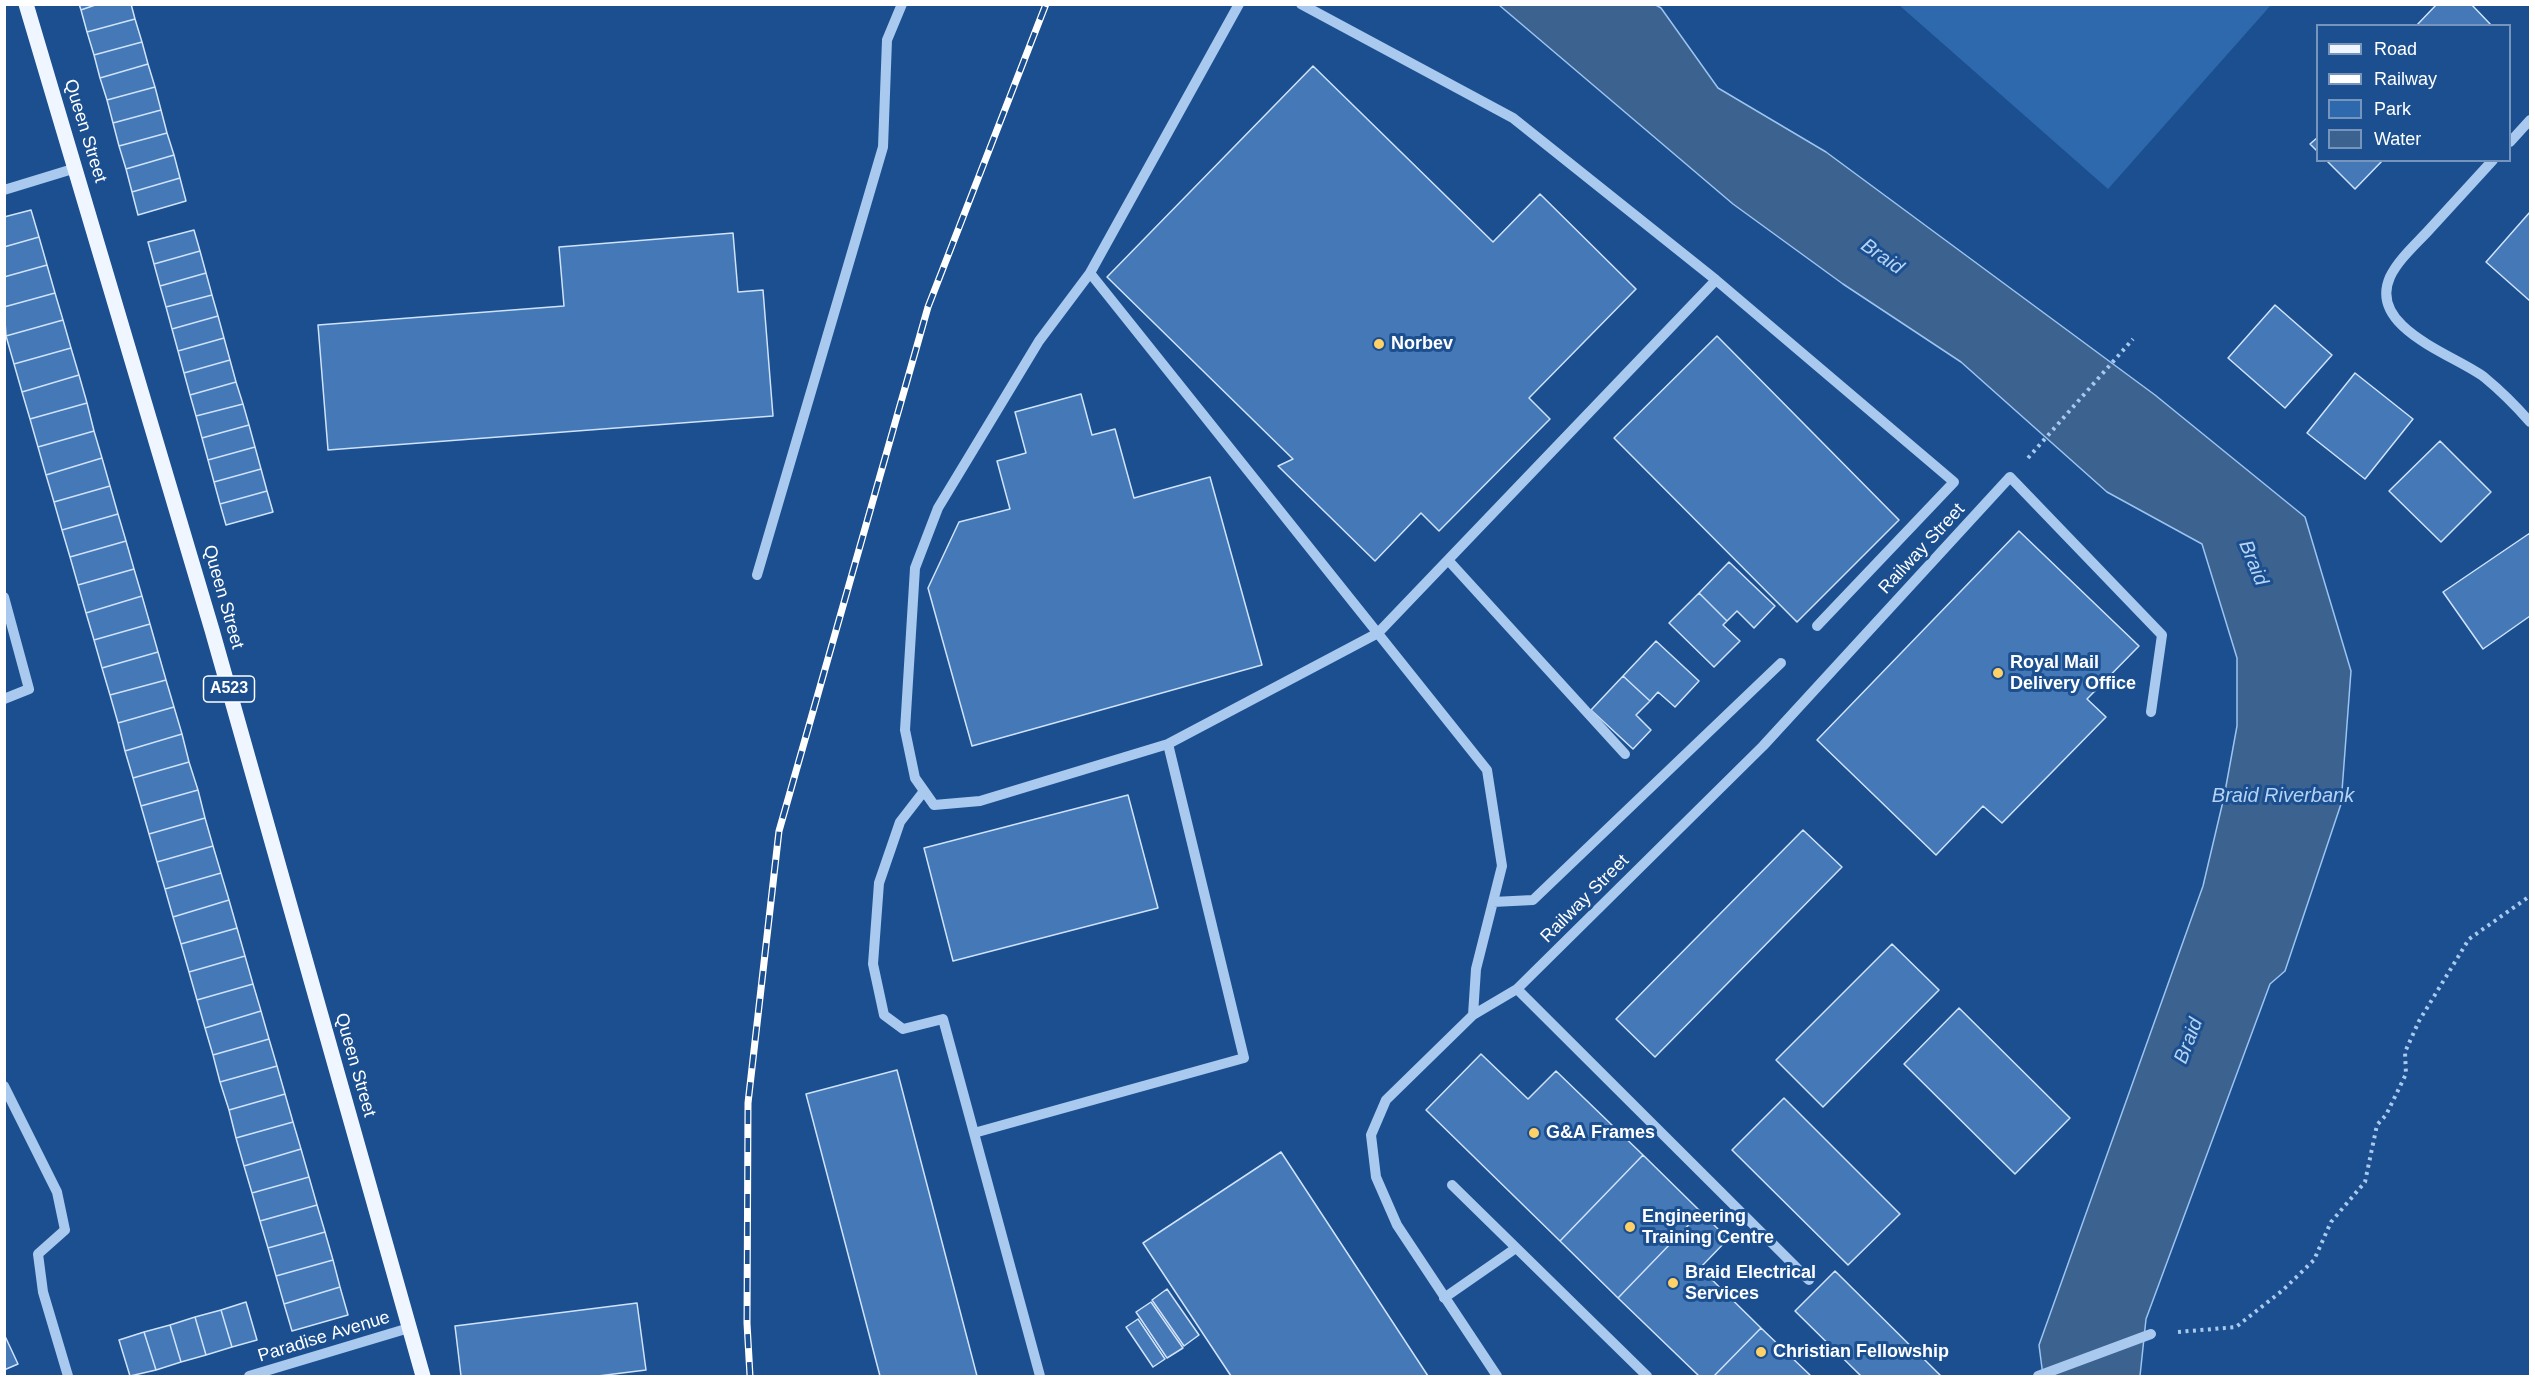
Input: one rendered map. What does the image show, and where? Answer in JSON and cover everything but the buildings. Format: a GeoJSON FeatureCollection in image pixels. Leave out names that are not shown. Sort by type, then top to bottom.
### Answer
{"type":"FeatureCollection","features":[{"type":"Feature","properties":{"kind":"main road","name":"Queen Street"},"geometry":{"type":"LineString","coordinates":[[27,4],[212,630],[423,1377]]}},
{"type":"Feature","properties":{"kind":"street"},"geometry":{"type":"LineString","coordinates":[[757,575],[883,147],[887,40],[902,4]]}},
{"type":"Feature","properties":{"kind":"street"},"geometry":{"type":"LineString","coordinates":[[1239,4],[1090,273],[1039,341],[938,508],[915,568],[905,730],[915,778],[934,805],[980,801],[1168,744],[1378,633],[1716,280]]}},
{"type":"Feature","properties":{"kind":"street"},"geometry":{"type":"LineString","coordinates":[[1301,4],[1513,118],[1716,280],[1954,482],[1817,626]]}},
{"type":"Feature","properties":{"kind":"street"},"geometry":{"type":"LineString","coordinates":[[2511,141],[2530,120]]}},
{"type":"Feature","properties":{"kind":"street"},"geometry":{"type":"LineString","coordinates":[[2491,162],[2397,266],[2385,292],[2388,307],[2418,339],[2483,376],[2530,422]]}},
{"type":"Feature","properties":{"kind":"street"},"geometry":{"type":"LineString","coordinates":[[4,190],[75,168]]}},
{"type":"Feature","properties":{"kind":"street"},"geometry":{"type":"LineString","coordinates":[[1090,273],[1487,770],[1502,866],[1476,969],[1473,1015]]}},
{"type":"Feature","properties":{"kind":"street","name":"Railway Street"},"geometry":{"type":"LineString","coordinates":[[1497,1377],[1397,1225],[1376,1177],[1371,1135],[1386,1100],[1473,1015],[1517,989],[1763,746],[2010,477],[2162,635],[2151,712]]}},
{"type":"Feature","properties":{"kind":"street"},"geometry":{"type":"LineString","coordinates":[[1448,560],[1625,754]]}},
{"type":"Feature","properties":{"kind":"street"},"geometry":{"type":"LineString","coordinates":[[4,597],[29,689],[4,699]]}},
{"type":"Feature","properties":{"kind":"street"},"geometry":{"type":"LineString","coordinates":[[1493,902],[1533,900],[1781,663]]}},
{"type":"Feature","properties":{"kind":"street"},"geometry":{"type":"LineString","coordinates":[[974,1133],[1244,1058],[1168,744]]}},
{"type":"Feature","properties":{"kind":"street"},"geometry":{"type":"LineString","coordinates":[[924,790],[900,822],[879,883],[873,964],[884,1014],[903,1029],[943,1019],[1040,1377]]}},
{"type":"Feature","properties":{"kind":"street"},"geometry":{"type":"LineString","coordinates":[[1517,989],[1809,1280]]}},
{"type":"Feature","properties":{"kind":"street"},"geometry":{"type":"LineString","coordinates":[[4,1086],[57,1192],[65,1230],[38,1254],[43,1292],[68,1377]]}},
{"type":"Feature","properties":{"kind":"street"},"geometry":{"type":"LineString","coordinates":[[1452,1185],[1647,1377]]}},
{"type":"Feature","properties":{"kind":"street"},"geometry":{"type":"LineString","coordinates":[[1444,1298],[1516,1248]]}},
{"type":"Feature","properties":{"kind":"street","name":"Paradise Avenue"},"geometry":{"type":"LineString","coordinates":[[249,1377],[409,1328]]}},
{"type":"Feature","properties":{"kind":"street"},"geometry":{"type":"LineString","coordinates":[[2038,1377],[2151,1334]]}},
{"type":"Feature","properties":{"kind":"path"},"geometry":{"type":"LineString","coordinates":[[2028,458],[2133,339]]}},
{"type":"Feature","properties":{"kind":"path"},"geometry":{"type":"LineString","coordinates":[[2151,1334],[2236,1327],[2283,1290],[2314,1260],[2331,1222],[2365,1182],[2377,1125],[2386,1115],[2406,1074],[2405,1052],[2419,1020],[2469,939],[2530,896]]}},
{"type":"Feature","properties":{"kind":"green space"},"geometry":{"type":"Polygon","coordinates":[[[1899,5],[2271,5],[2108,189],[1899,5]]]}},
{"type":"Feature","properties":{"kind":"water","name":"Braid Riverbank"},"geometry":{"type":"Polygon","coordinates":[[[1654,4],[1661,8],[1718,88],[1826,152],[2155,395],[2305,517],[2351,671],[2341,804],[2285,971],[2270,984],[2146,1319],[2140,1376],[2043,1376],[2039,1345],[2203,886],[2224,797],[2237,726],[2237,658],[2202,544],[2107,492],[1961,362],[1843,284],[1733,204],[1499,5],[1654,4]]]}},
{"type":"Feature","properties":{"kind":"railway"},"geometry":{"type":"LineString","coordinates":[[750,1376],[747,1323],[748,1103],[779,831],[928,307],[1046,4]]}},
{"type":"Feature","properties":{"kind":"place","name":"Norbev"},"geometry":{"type":"Point","coordinates":[1379,344]}},
{"type":"Feature","properties":{"kind":"place","name":"Royal Mail Delivery Office"},"geometry":{"type":"Point","coordinates":[1998,673]}},
{"type":"Feature","properties":{"kind":"place","name":"G&A Frames"},"geometry":{"type":"Point","coordinates":[1534,1133]}},
{"type":"Feature","properties":{"kind":"place","name":"Engineering Training Centre"},"geometry":{"type":"Point","coordinates":[1630,1227]}},
{"type":"Feature","properties":{"kind":"place","name":"Braid Electrical Services"},"geometry":{"type":"Point","coordinates":[1673,1283]}},
{"type":"Feature","properties":{"kind":"place","name":"Christian Fellowship"},"geometry":{"type":"Point","coordinates":[1761,1352]}},
{"type":"Feature","properties":{"kind":"water label","name":"Braid"},"geometry":{"type":"Point","coordinates":[1882,257]}},
{"type":"Feature","properties":{"kind":"water label","name":"Braid"},"geometry":{"type":"Point","coordinates":[2253,563]}},
{"type":"Feature","properties":{"kind":"water label","name":"Braid"},"geometry":{"type":"Point","coordinates":[2189,1041]}}]}
